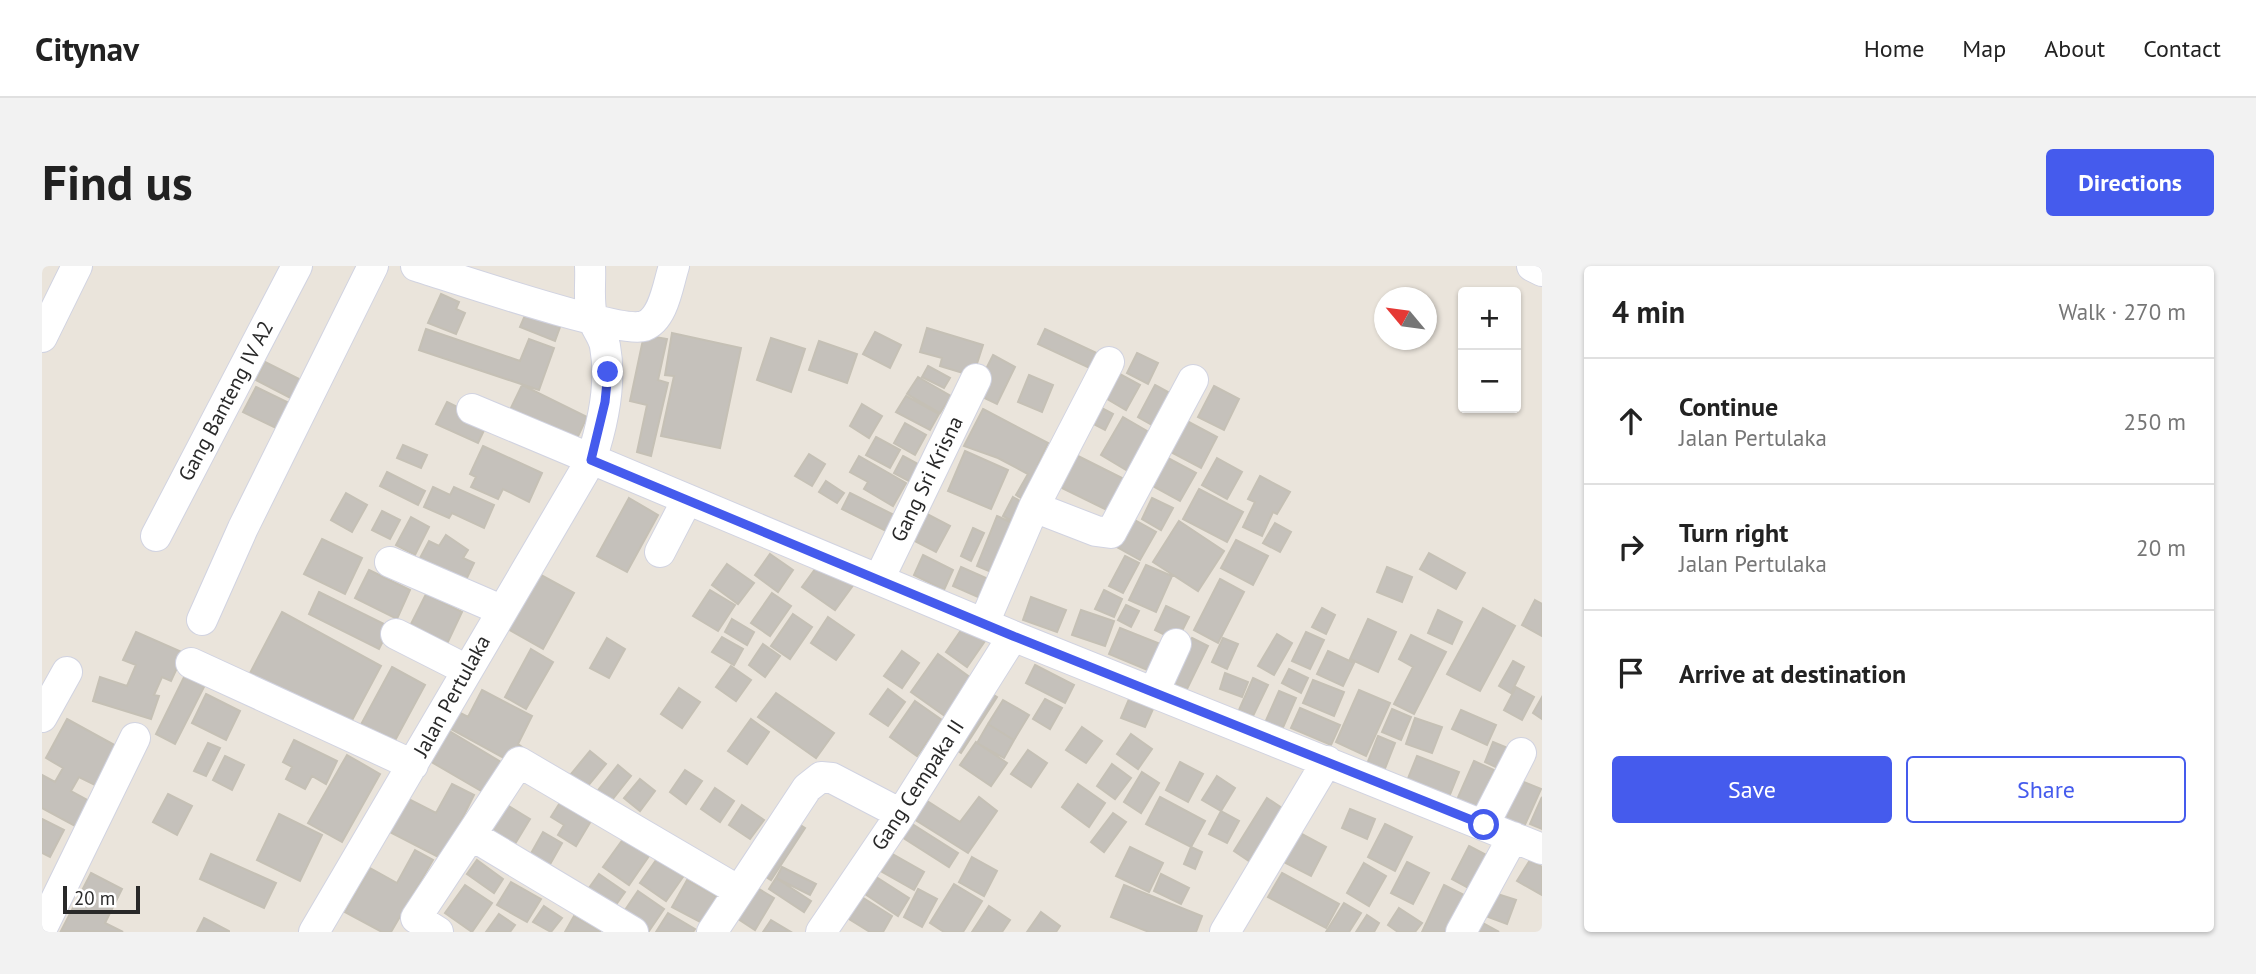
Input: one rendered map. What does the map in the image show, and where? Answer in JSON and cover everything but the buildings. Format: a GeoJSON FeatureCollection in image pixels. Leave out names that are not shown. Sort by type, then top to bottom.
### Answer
{"type":"FeatureCollection","features":[{"type":"Feature","properties":{"kind":"street"},"geometry":{"type":"LineString","coordinates":[[42,337],[77,266]]}},
{"type":"Feature","properties":{"kind":"street","name":"Gang Banteng IV A2"},"geometry":{"type":"LineString","coordinates":[[156,536],[297,266]]}},
{"type":"Feature","properties":{"kind":"street"},"geometry":{"type":"LineString","coordinates":[[202,620],[243,528],[373,266]]}},
{"type":"Feature","properties":{"kind":"street"},"geometry":{"type":"LineString","coordinates":[[416,266],[495,277],[593,319],[633,327],[652,321],[660,311],[674,266]]}},
{"type":"Feature","properties":{"kind":"street","name":"Jalan Pertulaka"},"geometry":{"type":"LineString","coordinates":[[314,932],[591,460],[605,402],[608,372],[604,343],[593,319],[590,266]]}},
{"type":"Feature","properties":{"kind":"street"},"geometry":{"type":"LineString","coordinates":[[1532,266],[1542,271]]}},
{"type":"Feature","properties":{"kind":"street"},"geometry":{"type":"LineString","coordinates":[[985,623],[1034,507],[1109,362]]}},
{"type":"Feature","properties":{"kind":"street","name":"Gang Sri Krisna"},"geometry":{"type":"LineString","coordinates":[[879,579],[975,379]]}},
{"type":"Feature","properties":{"kind":"street"},"geometry":{"type":"LineString","coordinates":[[1034,507],[1096,531],[1111,533],[1193,380]]}},
{"type":"Feature","properties":{"kind":"street"},"geometry":{"type":"LineString","coordinates":[[472,409],[1013,636],[1542,849]]}},
{"type":"Feature","properties":{"kind":"street"},"geometry":{"type":"LineString","coordinates":[[660,552],[687,500]]}},
{"type":"Feature","properties":{"kind":"street"},"geometry":{"type":"LineString","coordinates":[[390,562],[501,610]]}},
{"type":"Feature","properties":{"kind":"street"},"geometry":{"type":"LineString","coordinates":[[396,634],[467,670]]}},
{"type":"Feature","properties":{"kind":"street","name":"Gang Cempaka II"},"geometry":{"type":"LineString","coordinates":[[821,932],[901,814],[1013,636]]}},
{"type":"Feature","properties":{"kind":"street"},"geometry":{"type":"LineString","coordinates":[[1154,692],[1176,644]]}},
{"type":"Feature","properties":{"kind":"street"},"geometry":{"type":"LineString","coordinates":[[191,663],[413,765]]}},
{"type":"Feature","properties":{"kind":"street"},"geometry":{"type":"LineString","coordinates":[[42,717],[67,672]]}},
{"type":"Feature","properties":{"kind":"street"},"geometry":{"type":"LineString","coordinates":[[42,928],[135,738]]}},
{"type":"Feature","properties":{"kind":"street"},"geometry":{"type":"LineString","coordinates":[[1484,825],[1521,753]]}},
{"type":"Feature","properties":{"kind":"street"},"geometry":{"type":"LineString","coordinates":[[1225,932],[1327,761]]}},
{"type":"Feature","properties":{"kind":"street"},"geometry":{"type":"LineString","coordinates":[[421,928],[471,835],[520,762],[739,891]]}},
{"type":"Feature","properties":{"kind":"street"},"geometry":{"type":"LineString","coordinates":[[712,932],[807,788],[821,777],[832,778],[901,814]]}},
{"type":"Feature","properties":{"kind":"street"},"geometry":{"type":"LineString","coordinates":[[471,835],[632,932]]}},
{"type":"Feature","properties":{"kind":"street"},"geometry":{"type":"LineString","coordinates":[[1461,932],[1513,837]]}},
{"type":"Feature","properties":{"kind":"route"},"geometry":{"type":"LineString","coordinates":[[608,372],[598,441],[591,460],[1013,636],[1484,825]]}}]}
